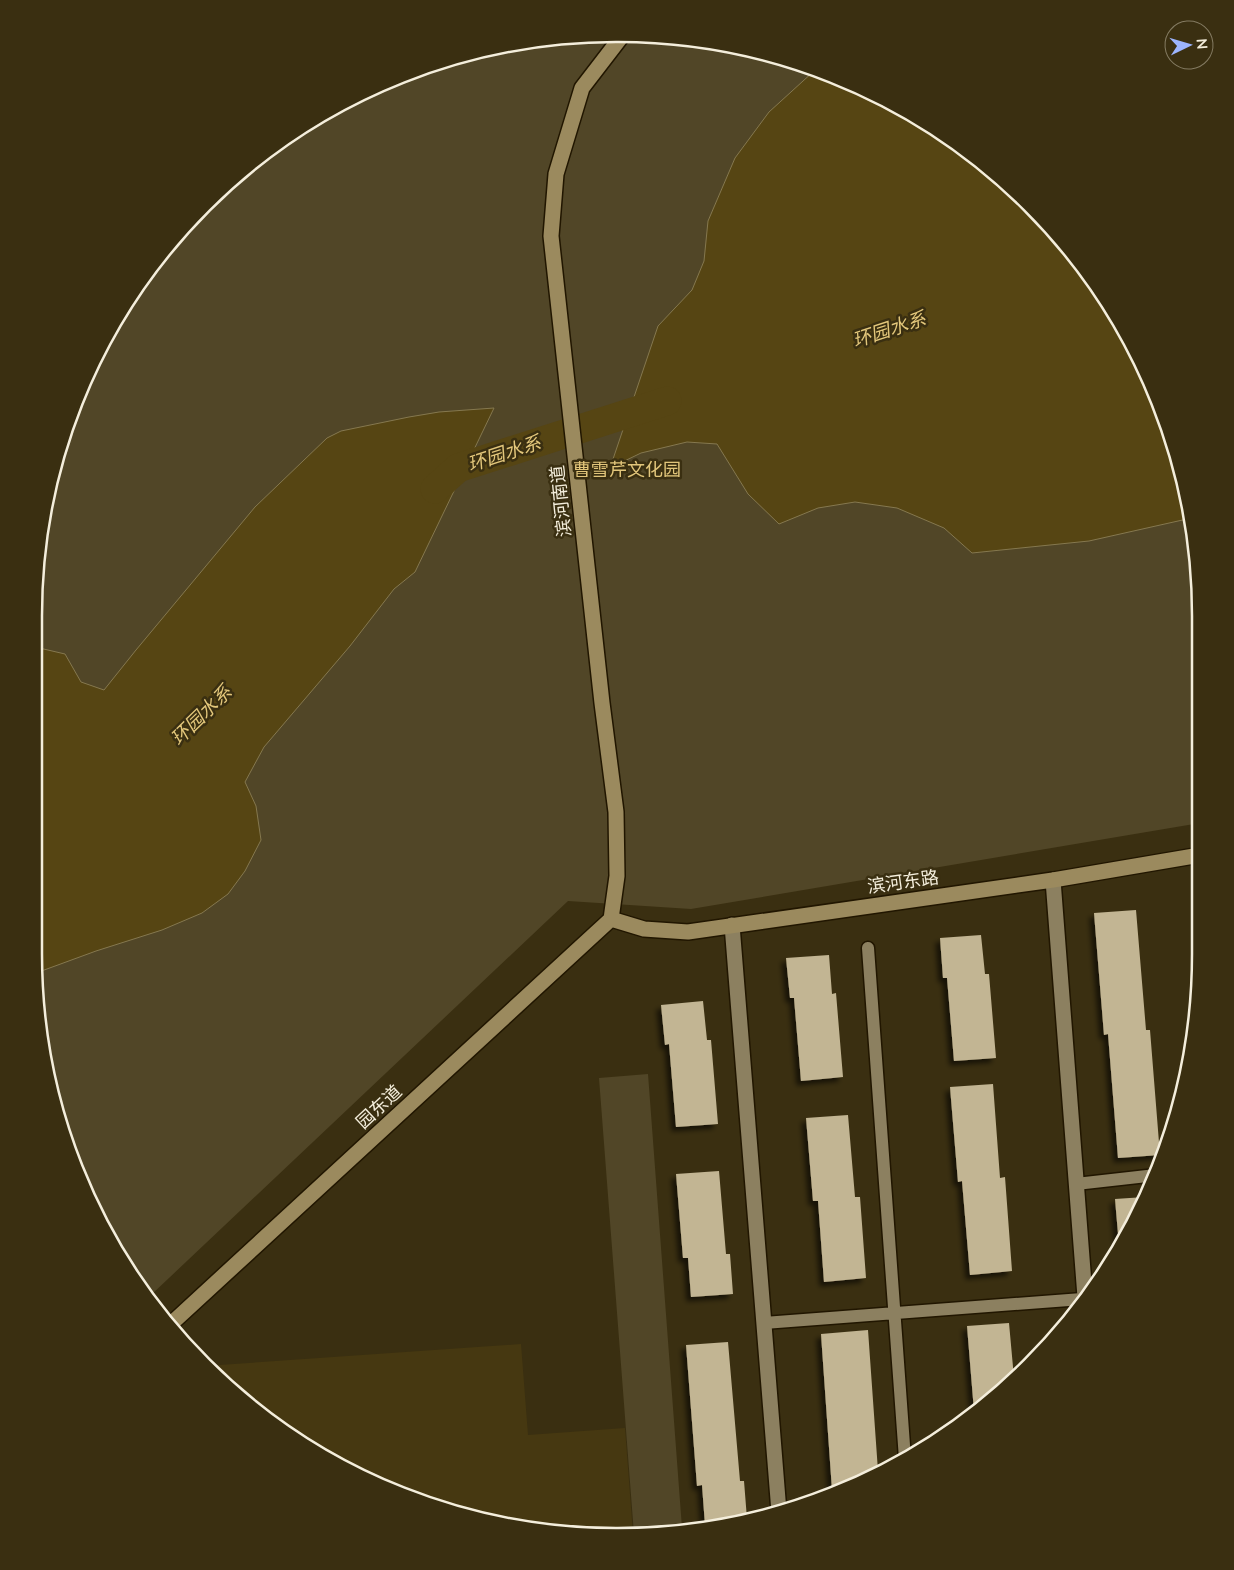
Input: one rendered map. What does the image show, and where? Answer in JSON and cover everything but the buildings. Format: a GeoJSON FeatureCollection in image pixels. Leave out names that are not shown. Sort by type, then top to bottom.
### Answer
{"type":"FeatureCollection","features":[{"type":"Feature","properties":{"kind":"street","name":"滨河南道"},"geometry":{"type":"LineString","coordinates":[[611,919],[617,876],[616,812],[602,703],[551,236],[556,174],[582,88],[617,42]]}},
{"type":"Feature","properties":{"kind":"street","name":"滨河东路"},"geometry":{"type":"LineString","coordinates":[[611,919],[644,929],[688,932],[1053,880],[1192,857]]}},
{"type":"Feature","properties":{"kind":"street"},"geometry":{"type":"LineString","coordinates":[[1053,880],[1082,1290]]}},
{"type":"Feature","properties":{"kind":"street","name":"园东道"},"geometry":{"type":"LineString","coordinates":[[175,1320],[611,919]]}},
{"type":"Feature","properties":{"kind":"street"},"geometry":{"type":"LineString","coordinates":[[732,925],[778,1504]]}},
{"type":"Feature","properties":{"kind":"lane"},"geometry":{"type":"LineString","coordinates":[[868,948],[904,1451]]}},
{"type":"Feature","properties":{"kind":"lane"},"geometry":{"type":"LineString","coordinates":[[1076,1184],[1147,1176]]}},
{"type":"Feature","properties":{"kind":"lane"},"geometry":{"type":"LineString","coordinates":[[764,1323],[1076,1299]]}},
{"type":"Feature","properties":{"kind":"shaded area"},"geometry":{"type":"Polygon","coordinates":[[[521,1344],[528,1435],[625,1428],[632,1527],[617,1528],[542,1523],[468,1508],[397,1484],[330,1451],[298,1431],[267,1409],[217,1365],[521,1344]]]}},
{"type":"Feature","properties":{"kind":"green space","name":"曹雪芹文化园"},"geometry":{"type":"Polygon","coordinates":[[[617,42],[692,47],[766,62],[802,73],[837,86],[904,119],[967,161],[996,185],[1049,238],[1095,298],[1115,330],[1148,397],[1172,468],[1187,542],[1192,617],[1192,824],[691,909],[568,901],[154,1293],[119,1240],[86,1173],[73,1138],[62,1102],[54,1065],[47,1028],[44,991],[42,953],[42,617],[44,579],[47,542],[62,468],[86,397],[119,330],[161,267],[185,238],[238,185],[267,161],[330,119],[397,86],[432,73],[468,62],[505,54],[542,47],[617,42]]]}},
{"type":"Feature","properties":{"kind":"green space"},"geometry":{"type":"Polygon","coordinates":[[[648,1074],[682,1524],[633,1527],[599,1078],[648,1074]]]}},
{"type":"Feature","properties":{"kind":"water"},"geometry":{"type":"Polygon","coordinates":[[[809,76],[837,86],[904,119],[936,139],[996,185],[1023,211],[1073,267],[1115,330],[1148,397],[1161,432],[1172,468],[1183,520],[1089,541],[972,553],[944,528],[897,508],[855,502],[818,508],[779,524],[748,494],[717,444],[687,442],[641,453],[610,468],[658,326],[692,290],[704,261],[708,221],[735,158],[769,112],[809,76]]]}},
{"type":"Feature","properties":{"kind":"water"},"geometry":{"type":"Polygon","coordinates":[[[494,408],[415,572],[394,589],[350,646],[264,747],[245,782],[256,806],[261,840],[245,871],[228,894],[202,913],[162,930],[43,970],[42,649],[65,654],[81,682],[104,690],[255,507],[327,438],[341,431],[439,412],[494,408]]]}},
{"type":"Feature","properties":{"kind":"waterway","name":"环园水系"},"geometry":{"type":"LineString","coordinates":[[435,489],[458,468],[667,401]]}}]}
